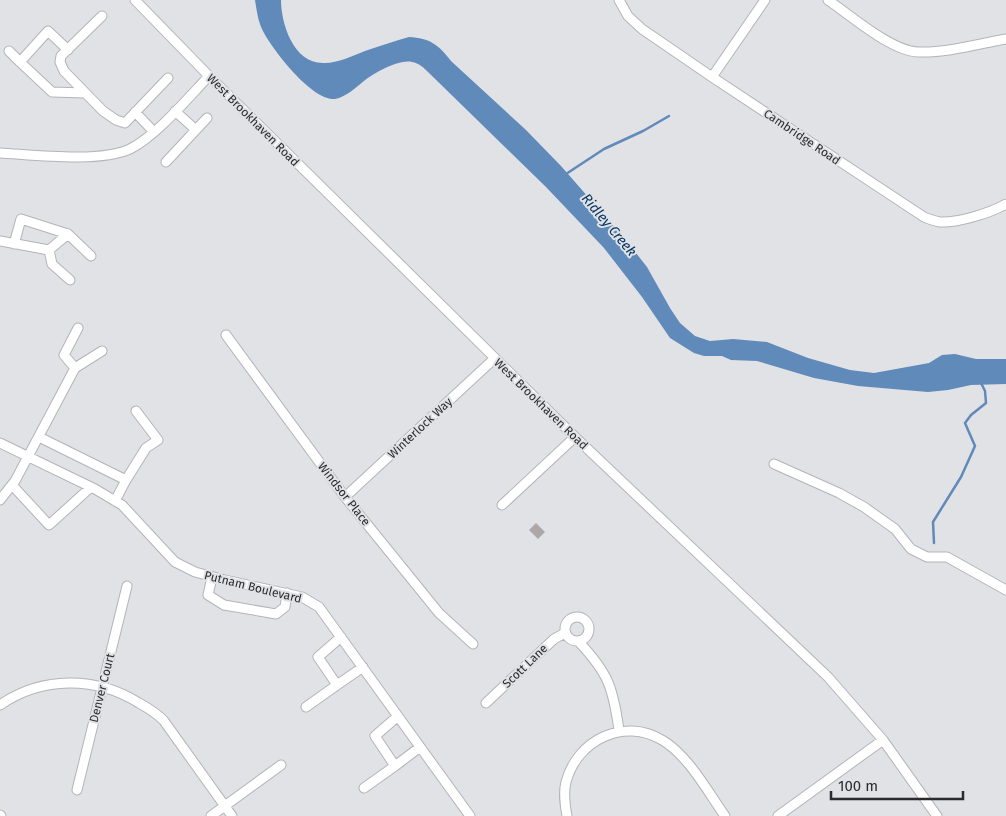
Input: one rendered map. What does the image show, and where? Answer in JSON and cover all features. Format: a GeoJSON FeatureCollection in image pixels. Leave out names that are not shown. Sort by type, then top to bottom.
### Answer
{"type":"FeatureCollection","features":[{"type":"Feature","properties":{"kind":"street","name":"West Brookhaven Road"},"geometry":{"type":"LineString","coordinates":[[136,0],[209,76],[575,437],[828,677],[883,740],[937,816]]}},
{"type":"Feature","properties":{"kind":"street","name":"Cambridge Road"},"geometry":{"type":"LineString","coordinates":[[619,0],[628,16],[635,23],[712,77],[924,217],[940,222],[958,220],[1006,204]]}},
{"type":"Feature","properties":{"kind":"street"},"geometry":{"type":"LineString","coordinates":[[712,77],[766,0]]}},
{"type":"Feature","properties":{"kind":"street"},"geometry":{"type":"LineString","coordinates":[[828,0],[877,35],[896,45],[916,52],[941,50],[1006,39]]}},
{"type":"Feature","properties":{"kind":"street"},"geometry":{"type":"LineString","coordinates":[[102,16],[62,56],[60,62],[64,71],[103,111],[116,120],[125,123],[168,78]]}},
{"type":"Feature","properties":{"kind":"street"},"geometry":{"type":"LineString","coordinates":[[20,62],[48,31],[68,50]]}},
{"type":"Feature","properties":{"kind":"street"},"geometry":{"type":"LineString","coordinates":[[9,51],[52,92],[85,93]]}},
{"type":"Feature","properties":{"kind":"street"},"geometry":{"type":"LineString","coordinates":[[0,153],[98,157],[129,149],[154,132],[209,76]]}},
{"type":"Feature","properties":{"kind":"street"},"geometry":{"type":"LineString","coordinates":[[175,111],[196,130]]}},
{"type":"Feature","properties":{"kind":"street"},"geometry":{"type":"LineString","coordinates":[[135,112],[154,132]]}},
{"type":"Feature","properties":{"kind":"street"},"geometry":{"type":"LineString","coordinates":[[166,162],[207,118]]}},
{"type":"Feature","properties":{"kind":"street"},"geometry":{"type":"LineString","coordinates":[[14,244],[21,220],[68,234],[91,256]]}},
{"type":"Feature","properties":{"kind":"street"},"geometry":{"type":"LineString","coordinates":[[0,241],[49,250],[68,234]]}},
{"type":"Feature","properties":{"kind":"street"},"geometry":{"type":"LineString","coordinates":[[49,250],[52,264],[70,280]]}},
{"type":"Feature","properties":{"kind":"street"},"geometry":{"type":"LineString","coordinates":[[75,368],[64,354],[78,328]]}},
{"type":"Feature","properties":{"kind":"street","name":"Windsor Place"},"geometry":{"type":"LineString","coordinates":[[226,335],[345,497],[439,613],[473,644]]}},
{"type":"Feature","properties":{"kind":"street"},"geometry":{"type":"LineString","coordinates":[[0,500],[12,485],[75,368],[102,351]]}},
{"type":"Feature","properties":{"kind":"street","name":"Winterlock Way"},"geometry":{"type":"LineString","coordinates":[[345,497],[495,358]]}},
{"type":"Feature","properties":{"kind":"street"},"geometry":{"type":"LineString","coordinates":[[115,501],[146,448],[158,440],[136,411]]}},
{"type":"Feature","properties":{"kind":"street"},"geometry":{"type":"LineString","coordinates":[[39,437],[126,480]]}},
{"type":"Feature","properties":{"kind":"street"},"geometry":{"type":"LineString","coordinates":[[502,505],[575,437]]}},
{"type":"Feature","properties":{"kind":"street","name":"Putnam Boulevard"},"geometry":{"type":"LineString","coordinates":[[0,443],[91,486],[122,505],[175,562],[195,572],[212,577],[302,597],[319,607],[470,816]]}},
{"type":"Feature","properties":{"kind":"street"},"geometry":{"type":"LineString","coordinates":[[774,464],[839,493],[864,507],[894,529],[911,549],[928,557],[948,557],[1006,590]]}},
{"type":"Feature","properties":{"kind":"street"},"geometry":{"type":"LineString","coordinates":[[12,485],[49,525],[91,486]]}},
{"type":"Feature","properties":{"kind":"street"},"geometry":{"type":"LineString","coordinates":[[212,577],[208,595],[224,605],[276,614],[285,607],[287,593]]}},
{"type":"Feature","properties":{"kind":"street","name":"Denver Court"},"geometry":{"type":"LineString","coordinates":[[78,790],[126,586]]}},
{"type":"Feature","properties":{"kind":"street","name":"Scott Lane"},"geometry":{"type":"LineString","coordinates":[[486,703],[554,639],[565,633],[565,626],[576,617],[584,619],[589,625],[589,634],[579,642]]}},
{"type":"Feature","properties":{"kind":"street"},"geometry":{"type":"LineString","coordinates":[[565,633],[570,640],[579,642],[608,678],[619,730]]}},
{"type":"Feature","properties":{"kind":"street"},"geometry":{"type":"LineString","coordinates":[[337,685],[318,657],[342,638]]}},
{"type":"Feature","properties":{"kind":"street"},"geometry":{"type":"LineString","coordinates":[[306,707],[362,667]]}},
{"type":"Feature","properties":{"kind":"street"},"geometry":{"type":"LineString","coordinates":[[0,705],[24,692],[51,684],[71,683],[102,686],[133,699],[160,716],[232,816]]}},
{"type":"Feature","properties":{"kind":"street"},"geometry":{"type":"LineString","coordinates":[[395,766],[375,736],[398,716]]}},
{"type":"Feature","properties":{"kind":"street"},"geometry":{"type":"LineString","coordinates":[[567,816],[565,789],[569,774],[576,760],[593,743],[619,730],[647,733],[664,740],[674,748],[684,758],[725,816]]}},
{"type":"Feature","properties":{"kind":"street"},"geometry":{"type":"LineString","coordinates":[[778,816],[883,740]]}},
{"type":"Feature","properties":{"kind":"street"},"geometry":{"type":"LineString","coordinates":[[364,788],[420,747]]}},
{"type":"Feature","properties":{"kind":"street"},"geometry":{"type":"LineString","coordinates":[[211,816],[281,765]]}},
{"type":"Feature","properties":{"kind":"street"},"geometry":{"type":"LineString","coordinates":[[790,808],[796,816]]}},
{"type":"Feature","properties":{"kind":"water","name":"Ridley Creek"},"geometry":{"type":"Polygon","coordinates":[[[255,0],[281,0],[284,20],[291,41],[297,50],[314,62],[330,63],[340,61],[409,37],[433,43],[526,130],[561,166],[625,239],[647,267],[680,323],[695,336],[710,341],[733,339],[767,342],[808,358],[850,370],[874,373],[929,363],[942,355],[955,354],[976,359],[1006,359],[1006,384],[971,385],[928,392],[858,386],[814,378],[757,361],[731,360],[722,356],[704,356],[694,353],[670,338],[642,297],[604,248],[546,187],[423,67],[417,63],[407,62],[387,67],[343,96],[335,99],[326,97],[305,84],[276,51],[262,29],[255,0]]]}},
{"type":"Feature","properties":{"kind":"building"},"geometry":{"type":"Polygon","coordinates":[[[536,523],[545,532],[538,539],[529,530],[536,523]]]}},
{"type":"Feature","properties":{"kind":"waterway"},"geometry":{"type":"LineString","coordinates":[[566,174],[604,149],[643,131],[669,116]]}},
{"type":"Feature","properties":{"kind":"waterway"},"geometry":{"type":"LineString","coordinates":[[934,543],[933,522],[961,477],[975,446],[965,423],[971,415],[986,403],[985,391],[981,383]]}}]}
